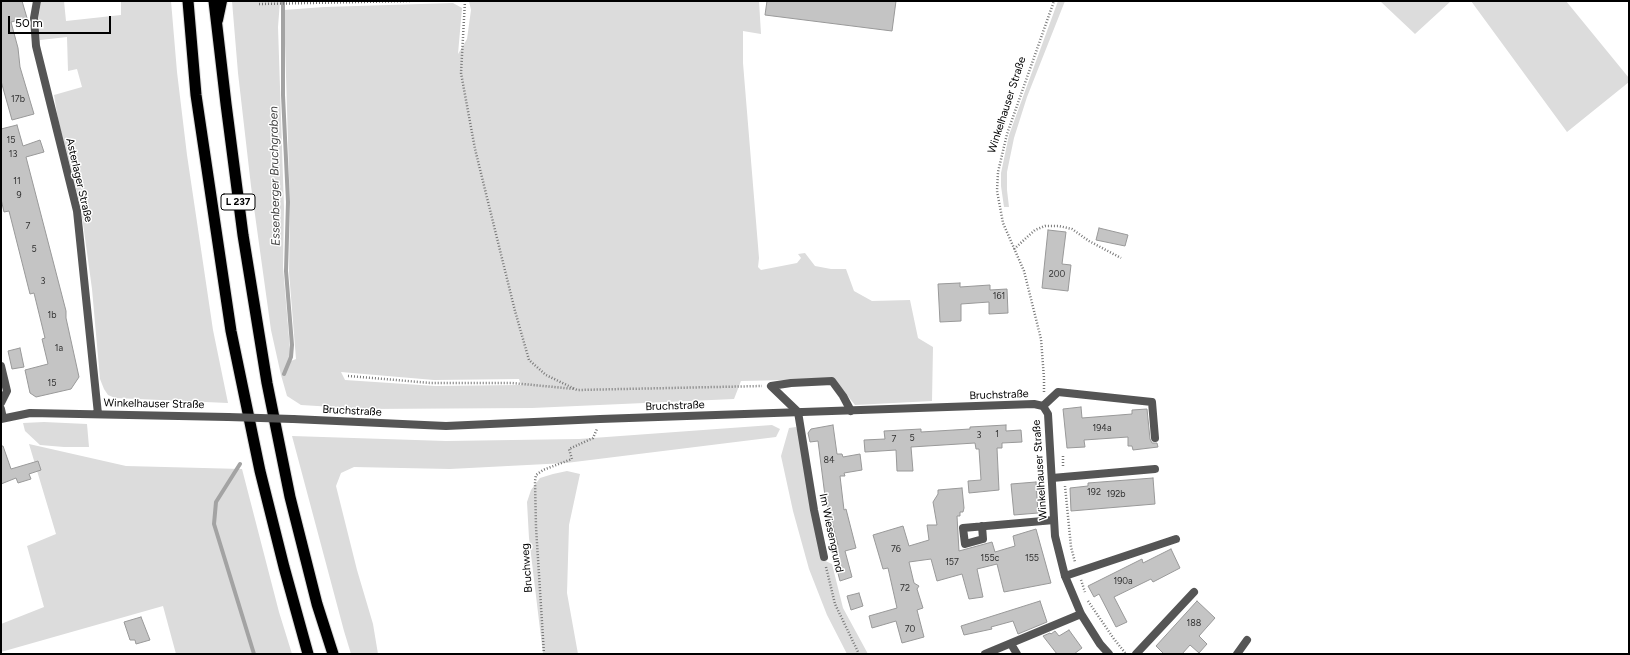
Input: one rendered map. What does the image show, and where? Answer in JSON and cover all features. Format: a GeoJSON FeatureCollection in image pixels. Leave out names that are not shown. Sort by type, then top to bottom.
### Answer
{"type":"FeatureCollection","features":[{"type":"Feature","properties":{"kind":"highway","name":"L 237"},"geometry":{"type":"LineString","coordinates":[[188,1],[196,95],[230,331],[260,471],[308,654]]}},
{"type":"Feature","properties":{"kind":"highway","name":"L 237"},"geometry":{"type":"LineString","coordinates":[[214,1],[242,228],[267,383],[290,498],[317,604],[333,654]]}},
{"type":"Feature","properties":{"kind":"highway"},"geometry":{"type":"LineString","coordinates":[[216,20],[221,1]]}},
{"type":"Feature","properties":{"kind":"street","name":"Asterlager Straße"},"geometry":{"type":"LineString","coordinates":[[36,1],[34,18],[36,46],[77,211],[98,414]]}},
{"type":"Feature","properties":{"kind":"street"},"geometry":{"type":"LineString","coordinates":[[1,366],[7,391],[1,403]]}},
{"type":"Feature","properties":{"kind":"street"},"geometry":{"type":"LineString","coordinates":[[771,386],[791,383],[832,382],[843,396],[851,411]]}},
{"type":"Feature","properties":{"kind":"street"},"geometry":{"type":"LineString","coordinates":[[771,386],[798,412]]}},
{"type":"Feature","properties":{"kind":"street"},"geometry":{"type":"LineString","coordinates":[[1043,406],[1058,392],[1152,402],[1155,438]]}},
{"type":"Feature","properties":{"kind":"street","name":"Bruchstraße"},"geometry":{"type":"LineString","coordinates":[[308,420],[446,426],[600,419],[1034,404],[1043,406]]}},
{"type":"Feature","properties":{"kind":"street","name":"Winkelhauser Straße"},"geometry":{"type":"LineString","coordinates":[[1043,406],[1048,414],[1055,536],[1065,576],[1081,614],[1100,644],[1109,654]]}},
{"type":"Feature","properties":{"kind":"street"},"geometry":{"type":"LineString","coordinates":[[1,409],[2,419]]}},
{"type":"Feature","properties":{"kind":"street","name":"Im Wiesengrund"},"geometry":{"type":"LineString","coordinates":[[798,412],[814,510],[824,557]]}},
{"type":"Feature","properties":{"kind":"street","name":"Winkelhauser Straße"},"geometry":{"type":"LineString","coordinates":[[2,419],[30,413],[308,420]]}},
{"type":"Feature","properties":{"kind":"street"},"geometry":{"type":"LineString","coordinates":[[1052,478],[1155,469]]}},
{"type":"Feature","properties":{"kind":"street"},"geometry":{"type":"LineString","coordinates":[[982,526],[1054,520]]}},
{"type":"Feature","properties":{"kind":"street"},"geometry":{"type":"LineString","coordinates":[[1065,576],[1176,539]]}},
{"type":"Feature","properties":{"kind":"street"},"geometry":{"type":"LineString","coordinates":[[1136,654],[1194,592]]}},
{"type":"Feature","properties":{"kind":"street"},"geometry":{"type":"LineString","coordinates":[[985,654],[1081,614]]}},
{"type":"Feature","properties":{"kind":"street"},"geometry":{"type":"LineString","coordinates":[[1238,654],[1247,640]]}},
{"type":"Feature","properties":{"kind":"street"},"geometry":{"type":"LineString","coordinates":[[1011,644],[1018,654]]}},
{"type":"Feature","properties":{"kind":"path"},"geometry":{"type":"LineString","coordinates":[[259,4],[275,5],[410,1]]}},
{"type":"Feature","properties":{"kind":"path"},"geometry":{"type":"LineString","coordinates":[[465,1],[461,73],[475,149],[515,311],[530,360],[546,375],[577,390]]}},
{"type":"Feature","properties":{"kind":"path","name":"Winkelhauser Straße"},"geometry":{"type":"LineString","coordinates":[[1043,406],[1044,378],[1041,339],[1024,271],[1003,223],[997,191],[998,172],[1007,134],[1054,1]]}},
{"type":"Feature","properties":{"kind":"path"},"geometry":{"type":"LineString","coordinates":[[1014,249],[1035,230],[1045,226],[1059,226],[1072,229],[1089,241],[1121,258]]}},
{"type":"Feature","properties":{"kind":"path"},"geometry":{"type":"LineString","coordinates":[[348,376],[431,383],[512,382],[577,390],[771,386]]}},
{"type":"Feature","properties":{"kind":"path","name":"Bruchweg"},"geometry":{"type":"LineString","coordinates":[[544,654],[536,527],[536,475],[543,470],[572,459],[569,449],[593,438],[600,419]]}},
{"type":"Feature","properties":{"kind":"path"},"geometry":{"type":"LineString","coordinates":[[1062,454],[1071,547],[1077,571],[1085,593]]}},
{"type":"Feature","properties":{"kind":"path","name":"Im Wiesengrund"},"geometry":{"type":"LineString","coordinates":[[824,557],[835,604],[860,654]]}},
{"type":"Feature","properties":{"kind":"path"},"geometry":{"type":"LineString","coordinates":[[1088,601],[1126,654]]}},
{"type":"Feature","properties":{"kind":"shaded area"},"geometry":{"type":"Polygon","coordinates":[[[41,1],[64,1],[66,21],[121,15],[121,1],[171,1],[177,72],[187,155],[213,330],[228,403],[115,398],[108,395],[104,389],[100,379],[92,289],[81,209],[58,119],[54,95],[82,87],[77,69],[68,71],[67,37],[40,40],[38,21],[41,1]]]}},
{"type":"Feature","properties":{"kind":"shaded area"},"geometry":{"type":"Polygon","coordinates":[[[232,1],[280,1],[278,27],[284,208],[283,267],[291,361],[296,359],[289,272],[290,207],[284,10],[324,7],[453,3],[462,8],[458,54],[467,39],[471,10],[469,1],[759,1],[761,34],[743,31],[743,63],[759,258],[758,267],[761,270],[797,263],[801,258],[798,254],[805,253],[815,266],[831,269],[846,269],[854,291],[872,301],[910,300],[918,338],[933,347],[932,401],[855,405],[834,379],[741,381],[734,399],[532,408],[366,409],[301,405],[287,396],[271,330],[251,186],[238,73],[232,1]],[[341,372],[345,380],[435,386],[521,385],[519,379],[434,380],[341,372]]]}},
{"type":"Feature","properties":{"kind":"shaded area"},"geometry":{"type":"Polygon","coordinates":[[[1058,1],[1065,1],[1027,97],[1014,138],[1007,172],[1009,207],[1004,207],[1001,173],[1009,135],[1058,1]]]}},
{"type":"Feature","properties":{"kind":"shaded area"},"geometry":{"type":"Polygon","coordinates":[[[1380,1],[1451,1],[1415,34],[1380,1]]]}},
{"type":"Feature","properties":{"kind":"shaded area"},"geometry":{"type":"Polygon","coordinates":[[[1471,1],[1566,1],[1629,78],[1629,82],[1567,132],[1471,1]]]}},
{"type":"Feature","properties":{"kind":"shaded area"},"geometry":{"type":"Polygon","coordinates":[[[44,422],[87,424],[89,447],[40,445],[25,431],[23,423],[44,422]]]}},
{"type":"Feature","properties":{"kind":"shaded area"},"geometry":{"type":"Polygon","coordinates":[[[772,425],[780,429],[776,437],[566,463],[450,469],[354,467],[341,473],[336,486],[357,570],[373,624],[378,654],[351,654],[292,436],[446,441],[579,439],[772,425]]]}},
{"type":"Feature","properties":{"kind":"shaded area"},"geometry":{"type":"Polygon","coordinates":[[[796,427],[799,434],[821,559],[832,564],[843,608],[868,654],[847,654],[827,615],[809,569],[793,511],[781,456],[789,428],[796,427]]]}},
{"type":"Feature","properties":{"kind":"shaded area"},"geometry":{"type":"Polygon","coordinates":[[[29,444],[126,466],[242,469],[279,612],[292,654],[176,654],[163,606],[1,652],[1,624],[44,607],[27,546],[56,534],[29,444]]]}},
{"type":"Feature","properties":{"kind":"shaded area"},"geometry":{"type":"Polygon","coordinates":[[[567,471],[580,474],[569,525],[567,593],[578,654],[543,654],[529,538],[527,502],[531,490],[540,478],[567,471]]]}},
{"type":"Feature","properties":{"kind":"building"},"geometry":{"type":"Polygon","coordinates":[[[1,1],[22,1],[27,18],[11,22],[18,48],[20,67],[34,114],[12,120],[1,81],[1,1]]]}},
{"type":"Feature","properties":{"kind":"building"},"geometry":{"type":"Polygon","coordinates":[[[767,1],[896,1],[892,31],[765,15],[767,1]]]}},
{"type":"Feature","properties":{"kind":"building"},"geometry":{"type":"Polygon","coordinates":[[[17,125],[23,146],[40,140],[44,152],[26,157],[66,311],[66,318],[79,377],[71,389],[36,397],[30,393],[25,370],[48,364],[42,339],[45,338],[34,293],[30,294],[9,211],[4,212],[1,199],[1,129],[17,125]]]}},
{"type":"Feature","properties":{"kind":"building"},"geometry":{"type":"Polygon","coordinates":[[[1099,228],[1128,235],[1125,246],[1096,240],[1099,228]]]}},
{"type":"Feature","properties":{"kind":"building"},"geometry":{"type":"Polygon","coordinates":[[[1048,230],[1066,232],[1062,264],[1071,265],[1068,291],[1042,288],[1048,230]]]}},
{"type":"Feature","properties":{"kind":"building"},"geometry":{"type":"Polygon","coordinates":[[[960,283],[960,287],[990,285],[990,290],[1007,289],[1008,313],[989,314],[989,302],[961,304],[961,321],[940,322],[938,284],[960,283]]]}},
{"type":"Feature","properties":{"kind":"building"},"geometry":{"type":"Polygon","coordinates":[[[20,348],[24,367],[12,369],[8,351],[20,348]]]}},
{"type":"Feature","properties":{"kind":"building"},"geometry":{"type":"Polygon","coordinates":[[[1081,407],[1082,418],[1132,414],[1132,410],[1147,409],[1150,439],[1152,443],[1157,443],[1158,447],[1133,450],[1132,446],[1128,446],[1128,437],[1084,440],[1085,447],[1067,448],[1063,409],[1081,407]]]}},
{"type":"Feature","properties":{"kind":"building"},"geometry":{"type":"Polygon","coordinates":[[[833,425],[837,454],[842,454],[843,457],[860,454],[862,470],[844,473],[845,476],[840,476],[844,510],[846,509],[856,548],[845,551],[852,577],[840,581],[831,547],[838,545],[826,504],[818,441],[810,442],[808,433],[811,429],[833,425]]]}},
{"type":"Feature","properties":{"kind":"building"},"geometry":{"type":"Polygon","coordinates":[[[1006,425],[1006,431],[1021,430],[1022,442],[1002,443],[1002,448],[997,448],[999,490],[969,493],[968,481],[981,480],[979,449],[976,449],[975,443],[911,447],[913,471],[897,471],[896,450],[865,452],[864,440],[885,439],[884,431],[921,429],[921,432],[1006,425]]]}},
{"type":"Feature","properties":{"kind":"building"},"geometry":{"type":"Polygon","coordinates":[[[1,446],[3,446],[11,469],[38,461],[41,470],[29,474],[31,479],[18,483],[16,478],[1,484],[1,446]]]}},
{"type":"Feature","properties":{"kind":"building"},"geometry":{"type":"Polygon","coordinates":[[[1153,478],[1155,504],[1071,511],[1070,488],[1088,486],[1088,483],[1153,478]]]}},
{"type":"Feature","properties":{"kind":"building"},"geometry":{"type":"Polygon","coordinates":[[[1036,482],[1038,513],[1014,515],[1011,484],[1036,482]]]}},
{"type":"Feature","properties":{"kind":"building"},"geometry":{"type":"Polygon","coordinates":[[[962,488],[964,508],[963,512],[960,512],[960,516],[957,516],[959,551],[992,542],[995,552],[1015,546],[1013,536],[1036,529],[1051,583],[1004,592],[997,564],[977,569],[983,597],[969,599],[962,574],[937,581],[931,559],[909,562],[914,583],[919,586],[917,589],[923,608],[917,610],[924,637],[902,643],[896,621],[872,628],[869,616],[897,608],[888,568],[883,569],[873,535],[903,526],[909,546],[929,540],[927,525],[937,525],[933,502],[938,494],[938,490],[962,488]]]}},
{"type":"Feature","properties":{"kind":"building"},"geometry":{"type":"Polygon","coordinates":[[[1171,549],[1180,568],[1153,582],[1151,579],[1114,597],[1127,622],[1116,627],[1099,594],[1094,597],[1088,586],[1142,559],[1143,563],[1171,549]]]}},
{"type":"Feature","properties":{"kind":"building"},"geometry":{"type":"Polygon","coordinates":[[[859,593],[863,606],[851,610],[847,596],[859,593]]]}},
{"type":"Feature","properties":{"kind":"building"},"geometry":{"type":"Polygon","coordinates":[[[1040,601],[1047,622],[1018,634],[1013,621],[991,627],[992,629],[964,635],[961,626],[1040,601]]]}},
{"type":"Feature","properties":{"kind":"building"},"geometry":{"type":"Polygon","coordinates":[[[1197,601],[1215,618],[1199,636],[1207,644],[1199,653],[1190,645],[1182,654],[1164,654],[1156,646],[1197,601]]]}},
{"type":"Feature","properties":{"kind":"building"},"geometry":{"type":"Polygon","coordinates":[[[141,617],[150,640],[136,644],[135,640],[130,640],[124,622],[141,617]]]}},
{"type":"Feature","properties":{"kind":"building"},"geometry":{"type":"Polygon","coordinates":[[[1069,630],[1082,648],[1074,654],[1057,654],[1043,636],[1050,633],[1051,634],[1055,631],[1059,636],[1069,630]]]}},
{"type":"Feature","properties":{"kind":"waterway","name":"Essenberger Bruchgraben"},"geometry":{"type":"LineString","coordinates":[[283,1],[283,95],[288,202],[286,271],[292,345],[291,357],[284,374]]}},
{"type":"Feature","properties":{"kind":"waterway","name":"Essenberger Bruchgraben"},"geometry":{"type":"LineString","coordinates":[[240,464],[216,502],[214,524],[254,654]]}}]}
